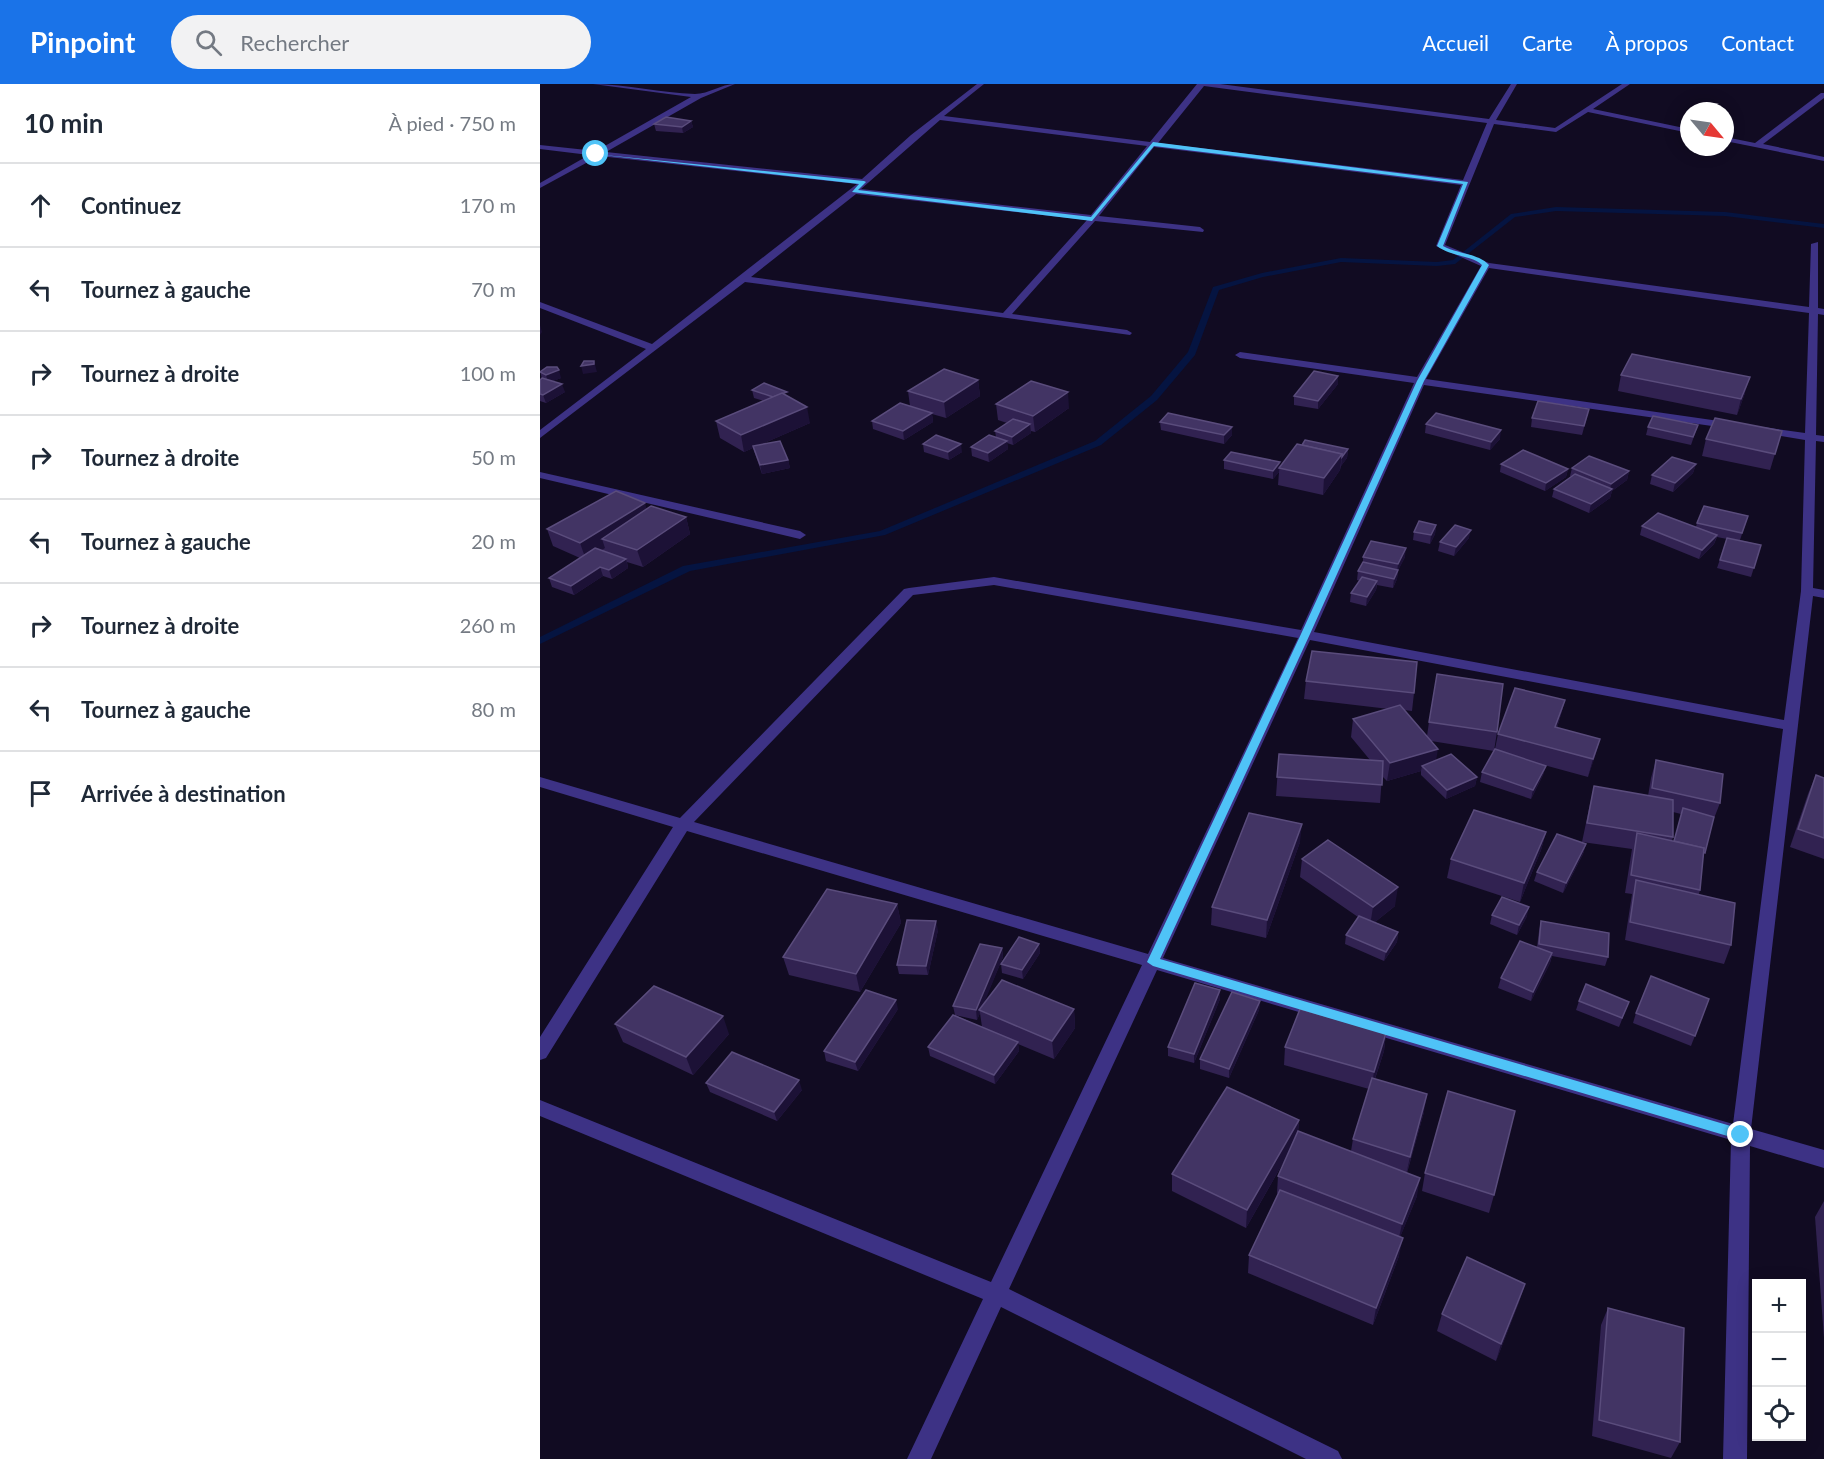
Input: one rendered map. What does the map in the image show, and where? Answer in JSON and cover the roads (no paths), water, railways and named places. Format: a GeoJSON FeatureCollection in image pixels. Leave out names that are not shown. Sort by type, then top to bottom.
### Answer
{"type":"FeatureCollection","features":[{"type":"Feature","properties":{"kind":"street"},"geometry":{"type":"LineString","coordinates":[[596,84],[698,96]]}},
{"type":"Feature","properties":{"kind":"street"},"geometry":{"type":"LineString","coordinates":[[540,186],[698,96],[732,84]]}},
{"type":"Feature","properties":{"kind":"street"},"geometry":{"type":"LineString","coordinates":[[540,435],[854,191],[981,84]]}},
{"type":"Feature","properties":{"kind":"street"},"geometry":{"type":"LineString","coordinates":[[1006,315],[1092,219],[1203,84],[1556,130],[1627,84]]}},
{"type":"Feature","properties":{"kind":"street"},"geometry":{"type":"LineString","coordinates":[[1514,84],[1491,122],[1440,246],[1452,254],[1483,262],[1819,312]]}},
{"type":"Feature","properties":{"kind":"street"},"geometry":{"type":"LineString","coordinates":[[1758,145],[1824,94]]}},
{"type":"Feature","properties":{"kind":"street"},"geometry":{"type":"LineString","coordinates":[[1588,110],[1680,129]]}},
{"type":"Feature","properties":{"kind":"street"},"geometry":{"type":"LineString","coordinates":[[939,118],[1466,183]]}},
{"type":"Feature","properties":{"kind":"street"},"geometry":{"type":"LineString","coordinates":[[1734,141],[1824,159]]}},
{"type":"Feature","properties":{"kind":"street"},"geometry":{"type":"LineString","coordinates":[[540,147],[864,182]]}},
{"type":"Feature","properties":{"kind":"street"},"geometry":{"type":"LineString","coordinates":[[854,191],[1200,230]]}},
{"type":"Feature","properties":{"kind":"street"},"geometry":{"type":"LineString","coordinates":[[1735,1459],[1741,1135],[1807,591],[1817,438],[1819,312],[1815,244]]}},
{"type":"Feature","properties":{"kind":"street"},"geometry":{"type":"LineString","coordinates":[[919,1459],[1306,634],[1420,381],[1483,262]]}},
{"type":"Feature","properties":{"kind":"street"},"geometry":{"type":"LineString","coordinates":[[743,279],[1127,333]]}},
{"type":"Feature","properties":{"kind":"street"},"geometry":{"type":"LineString","coordinates":[[540,305],[652,348]]}},
{"type":"Feature","properties":{"kind":"street"},"geometry":{"type":"LineString","coordinates":[[1240,355],[1740,427]]}},
{"type":"Feature","properties":{"kind":"street"},"geometry":{"type":"LineString","coordinates":[[1751,428],[1817,438]]}},
{"type":"Feature","properties":{"kind":"street"},"geometry":{"type":"LineString","coordinates":[[540,475],[800,535]]}},
{"type":"Feature","properties":{"kind":"street"},"geometry":{"type":"LineString","coordinates":[[540,1053],[682,824],[909,592],[994,581],[1306,634],[1790,726]]}},
{"type":"Feature","properties":{"kind":"street"},"geometry":{"type":"LineString","coordinates":[[1807,591],[1824,594]]}},
{"type":"Feature","properties":{"kind":"street"},"geometry":{"type":"LineString","coordinates":[[540,782],[1824,1159]]}},
{"type":"Feature","properties":{"kind":"street"},"geometry":{"type":"LineString","coordinates":[[540,1108],[997,1294],[1330,1459]]}},
{"type":"Feature","properties":{"kind":"waterway"},"geometry":{"type":"LineString","coordinates":[[540,641],[687,568],[882,533],[1098,443],[1154,398],[1192,353],[1216,289],[1262,275],[1341,260],[1437,264],[1455,262],[1513,215],[1556,209],[1725,214],[1824,226]]}}]}
